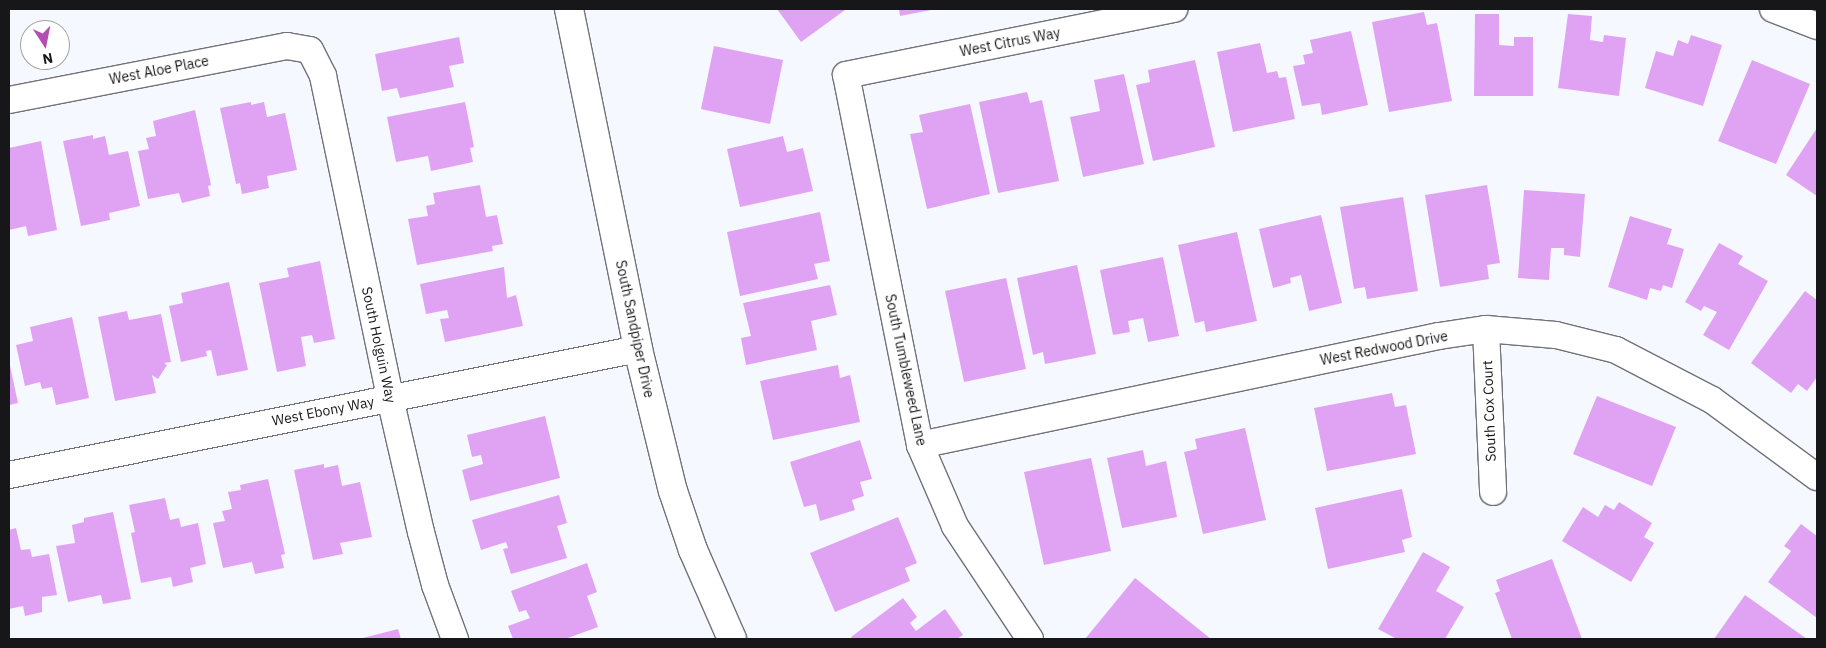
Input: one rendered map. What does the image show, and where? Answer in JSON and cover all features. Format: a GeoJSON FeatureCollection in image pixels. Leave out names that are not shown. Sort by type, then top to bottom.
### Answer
{"type":"FeatureCollection","features":[{"type":"Feature","properties":{"kind":"street","name":"South Sandpiper Drive"},"geometry":{"type":"LineString","coordinates":[[569,9],[638,349],[673,491],[693,550],[732,639]]}},
{"type":"Feature","properties":{"kind":"street","name":"West Citrus Way"},"geometry":{"type":"LineString","coordinates":[[846,75],[1174,9]]}},
{"type":"Feature","properties":{"kind":"street"},"geometry":{"type":"LineString","coordinates":[[1772,9],[1815,20]]}},
{"type":"Feature","properties":{"kind":"street","name":"West Aloe Place"},"geometry":{"type":"LineString","coordinates":[[9,100],[286,46],[310,50]]}},
{"type":"Feature","properties":{"kind":"street","name":"South Holguin Way"},"geometry":{"type":"LineString","coordinates":[[310,50],[323,76],[390,398],[435,585],[455,639]]}},
{"type":"Feature","properties":{"kind":"street","name":"South Tumbleweed Lane"},"geometry":{"type":"LineString","coordinates":[[846,75],[920,445],[954,526],[1030,639]]}},
{"type":"Feature","properties":{"kind":"street","name":"West Redwood Drive"},"geometry":{"type":"LineString","coordinates":[[920,445],[1439,336],[1486,329],[1556,335],[1616,350],[1712,400],[1817,477]]}},
{"type":"Feature","properties":{"kind":"street","name":"South Cox Court"},"geometry":{"type":"LineString","coordinates":[[1486,329],[1493,492]]}},
{"type":"Feature","properties":{"kind":"street","name":"West Ebony Way"},"geometry":{"type":"LineString","coordinates":[[9,475],[638,349]]}},
{"type":"Feature","properties":{"kind":"building"},"geometry":{"type":"Polygon","coordinates":[[[777,9],[843,9],[845,10],[801,42],[777,9]]]}},
{"type":"Feature","properties":{"kind":"building"},"geometry":{"type":"Polygon","coordinates":[[[899,9],[931,9],[931,10],[900,16],[899,9]]]}},
{"type":"Feature","properties":{"kind":"building"},"geometry":{"type":"Polygon","coordinates":[[[1424,12],[1427,25],[1437,23],[1452,101],[1389,112],[1372,22],[1424,12]]]}},
{"type":"Feature","properties":{"kind":"building"},"geometry":{"type":"Polygon","coordinates":[[[1475,14],[1499,14],[1499,45],[1514,46],[1514,37],[1533,37],[1533,96],[1474,96],[1475,14]]]}},
{"type":"Feature","properties":{"kind":"building"},"geometry":{"type":"Polygon","coordinates":[[[1568,14],[1592,16],[1590,40],[1603,42],[1604,35],[1626,38],[1619,96],[1558,88],[1568,14]]]}},
{"type":"Feature","properties":{"kind":"building"},"geometry":{"type":"Polygon","coordinates":[[[1351,31],[1368,105],[1322,115],[1320,103],[1302,106],[1293,66],[1305,64],[1303,55],[1313,53],[1310,40],[1351,31]]]}},
{"type":"Feature","properties":{"kind":"building"},"geometry":{"type":"Polygon","coordinates":[[[1691,35],[1722,45],[1703,106],[1645,88],[1656,51],[1673,56],[1678,40],[1688,44],[1691,35]]]}},
{"type":"Feature","properties":{"kind":"building"},"geometry":{"type":"Polygon","coordinates":[[[459,37],[464,63],[449,66],[454,87],[400,98],[397,88],[382,91],[375,54],[459,37]]]}},
{"type":"Feature","properties":{"kind":"building"},"geometry":{"type":"Polygon","coordinates":[[[1260,43],[1267,73],[1277,71],[1279,78],[1286,77],[1295,119],[1233,132],[1217,52],[1260,43]]]}},
{"type":"Feature","properties":{"kind":"building"},"geometry":{"type":"Polygon","coordinates":[[[714,46],[783,60],[770,124],[701,109],[714,46]]]}},
{"type":"Feature","properties":{"kind":"building"},"geometry":{"type":"Polygon","coordinates":[[[1195,60],[1215,147],[1153,161],[1136,85],[1150,82],[1148,70],[1195,60]]]}},
{"type":"Feature","properties":{"kind":"building"},"geometry":{"type":"Polygon","coordinates":[[[1752,60],[1810,84],[1776,164],[1718,141],[1752,60]]]}},
{"type":"Feature","properties":{"kind":"building"},"geometry":{"type":"Polygon","coordinates":[[[1124,74],[1144,164],[1083,177],[1070,117],[1100,111],[1094,80],[1124,74]]]}},
{"type":"Feature","properties":{"kind":"building"},"geometry":{"type":"Polygon","coordinates":[[[1027,92],[1030,103],[1042,100],[1059,181],[998,193],[979,102],[1027,92]]]}},
{"type":"Feature","properties":{"kind":"building"},"geometry":{"type":"Polygon","coordinates":[[[251,102],[251,105],[264,102],[267,117],[285,113],[297,170],[267,176],[269,188],[242,194],[240,183],[236,184],[220,108],[251,102]]]}},
{"type":"Feature","properties":{"kind":"building"},"geometry":{"type":"Polygon","coordinates":[[[465,102],[474,147],[470,148],[473,162],[431,171],[428,156],[396,162],[387,117],[465,102]]]}},
{"type":"Feature","properties":{"kind":"building"},"geometry":{"type":"Polygon","coordinates":[[[970,104],[990,194],[927,209],[910,134],[923,132],[919,115],[970,104]]]}},
{"type":"Feature","properties":{"kind":"building"},"geometry":{"type":"Polygon","coordinates":[[[195,110],[211,185],[208,186],[210,196],[182,203],[179,193],[148,199],[138,151],[149,149],[146,138],[156,136],[153,121],[195,110]]]}},
{"type":"Feature","properties":{"kind":"building"},"geometry":{"type":"Polygon","coordinates":[[[1817,128],[1817,196],[1786,175],[1817,128]]]}},
{"type":"Feature","properties":{"kind":"building"},"geometry":{"type":"Polygon","coordinates":[[[93,135],[93,139],[105,136],[109,155],[128,151],[140,206],[109,213],[110,220],[81,226],[63,141],[93,135]]]}},
{"type":"Feature","properties":{"kind":"building"},"geometry":{"type":"Polygon","coordinates":[[[783,136],[787,152],[803,148],[813,191],[740,207],[727,149],[783,136]]]}},
{"type":"Feature","properties":{"kind":"building"},"geometry":{"type":"Polygon","coordinates":[[[41,141],[57,230],[28,236],[26,226],[9,230],[9,148],[41,141]]]}},
{"type":"Feature","properties":{"kind":"building"},"geometry":{"type":"Polygon","coordinates":[[[480,185],[486,217],[497,215],[503,244],[492,246],[493,251],[417,265],[408,219],[428,216],[426,206],[435,204],[433,193],[480,185]]]}},
{"type":"Feature","properties":{"kind":"building"},"geometry":{"type":"Polygon","coordinates":[[[1487,185],[1500,263],[1487,265],[1489,279],[1440,287],[1425,195],[1487,185]]]}},
{"type":"Feature","properties":{"kind":"building"},"geometry":{"type":"Polygon","coordinates":[[[1524,190],[1585,194],[1580,257],[1564,255],[1564,248],[1551,248],[1549,280],[1518,278],[1524,190]]]}},
{"type":"Feature","properties":{"kind":"building"},"geometry":{"type":"Polygon","coordinates":[[[1403,197],[1418,291],[1367,299],[1365,287],[1354,289],[1340,207],[1403,197]]]}},
{"type":"Feature","properties":{"kind":"building"},"geometry":{"type":"Polygon","coordinates":[[[820,212],[830,261],[814,264],[818,279],[740,296],[727,232],[820,212]]]}},
{"type":"Feature","properties":{"kind":"building"},"geometry":{"type":"Polygon","coordinates":[[[1321,215],[1342,303],[1309,311],[1301,275],[1290,278],[1291,283],[1273,288],[1259,229],[1321,215]]]}},
{"type":"Feature","properties":{"kind":"building"},"geometry":{"type":"Polygon","coordinates":[[[1630,216],[1672,229],[1667,244],[1684,249],[1672,288],[1663,285],[1661,291],[1650,288],[1647,300],[1608,287],[1630,216]]]}},
{"type":"Feature","properties":{"kind":"building"},"geometry":{"type":"Polygon","coordinates":[[[1237,232],[1257,321],[1206,332],[1204,321],[1195,323],[1178,245],[1237,232]]]}},
{"type":"Feature","properties":{"kind":"building"},"geometry":{"type":"Polygon","coordinates":[[[1719,243],[1743,256],[1738,264],[1768,281],[1729,350],[1703,335],[1717,312],[1704,306],[1701,311],[1685,302],[1719,243]]]}},
{"type":"Feature","properties":{"kind":"building"},"geometry":{"type":"Polygon","coordinates":[[[1163,257],[1179,336],[1148,342],[1143,318],[1128,321],[1130,332],[1113,335],[1100,270],[1163,257]]]}},
{"type":"Feature","properties":{"kind":"building"},"geometry":{"type":"Polygon","coordinates":[[[320,261],[335,339],[314,343],[312,335],[301,337],[306,366],[277,372],[259,283],[289,277],[287,268],[320,261]]]}},
{"type":"Feature","properties":{"kind":"building"},"geometry":{"type":"Polygon","coordinates":[[[1077,265],[1096,354],[1045,364],[1043,352],[1033,355],[1017,278],[1077,265]]]}},
{"type":"Feature","properties":{"kind":"building"},"geometry":{"type":"Polygon","coordinates":[[[504,267],[507,298],[516,295],[523,326],[445,342],[440,319],[449,318],[447,310],[426,314],[420,284],[504,267]]]}},
{"type":"Feature","properties":{"kind":"building"},"geometry":{"type":"Polygon","coordinates":[[[1006,278],[1026,369],[964,382],[945,291],[1006,278]]]}},
{"type":"Feature","properties":{"kind":"building"},"geometry":{"type":"Polygon","coordinates":[[[229,282],[248,370],[217,376],[211,350],[206,351],[207,356],[181,362],[169,306],[183,303],[181,293],[229,282]]]}},
{"type":"Feature","properties":{"kind":"building"},"geometry":{"type":"Polygon","coordinates":[[[830,285],[837,315],[811,321],[817,350],[746,365],[741,338],[751,336],[743,303],[830,285]]]}},
{"type":"Feature","properties":{"kind":"building"},"geometry":{"type":"Polygon","coordinates":[[[1805,291],[1817,300],[1817,377],[1807,391],[1798,384],[1791,393],[1751,363],[1805,291]]]}},
{"type":"Feature","properties":{"kind":"building"},"geometry":{"type":"Polygon","coordinates":[[[127,311],[129,320],[161,314],[171,362],[164,363],[167,365],[158,379],[152,375],[156,393],[115,401],[98,317],[127,311]]]}},
{"type":"Feature","properties":{"kind":"building"},"geometry":{"type":"Polygon","coordinates":[[[72,317],[89,398],[56,405],[52,387],[42,389],[40,382],[25,386],[16,345],[33,341],[30,327],[72,317]]]}},
{"type":"Feature","properties":{"kind":"building"},"geometry":{"type":"Polygon","coordinates":[[[9,361],[18,403],[9,405],[9,361]]]}},
{"type":"Feature","properties":{"kind":"building"},"geometry":{"type":"Polygon","coordinates":[[[838,365],[840,378],[850,375],[860,422],[773,440],[760,381],[838,365]]]}},
{"type":"Feature","properties":{"kind":"building"},"geometry":{"type":"Polygon","coordinates":[[[1392,393],[1395,407],[1406,405],[1416,454],[1327,471],[1314,408],[1392,393]]]}},
{"type":"Feature","properties":{"kind":"building"},"geometry":{"type":"Polygon","coordinates":[[[1597,396],[1676,427],[1652,486],[1573,454],[1597,396]]]}},
{"type":"Feature","properties":{"kind":"building"},"geometry":{"type":"Polygon","coordinates":[[[545,416],[560,478],[470,501],[462,470],[483,464],[481,455],[472,457],[467,435],[545,416]]]}},
{"type":"Feature","properties":{"kind":"building"},"geometry":{"type":"Polygon","coordinates":[[[1245,428],[1266,520],[1203,534],[1184,452],[1197,449],[1195,439],[1245,428]]]}},
{"type":"Feature","properties":{"kind":"building"},"geometry":{"type":"Polygon","coordinates":[[[860,440],[872,479],[860,482],[864,496],[852,500],[855,510],[820,521],[816,504],[804,507],[790,462],[860,440]]]}},
{"type":"Feature","properties":{"kind":"building"},"geometry":{"type":"Polygon","coordinates":[[[1143,450],[1146,466],[1166,461],[1177,517],[1122,528],[1107,458],[1143,450]]]}},
{"type":"Feature","properties":{"kind":"building"},"geometry":{"type":"Polygon","coordinates":[[[1091,458],[1111,551],[1044,565],[1024,472],[1091,458]]]}},
{"type":"Feature","properties":{"kind":"building"},"geometry":{"type":"Polygon","coordinates":[[[324,464],[324,468],[338,465],[342,486],[360,482],[372,537],[340,543],[343,554],[313,560],[294,470],[324,464]]]}},
{"type":"Feature","properties":{"kind":"building"},"geometry":{"type":"Polygon","coordinates":[[[268,479],[285,554],[281,555],[284,568],[255,574],[252,562],[223,568],[213,523],[225,521],[222,511],[232,509],[228,492],[241,490],[240,485],[268,479]]]}},
{"type":"Feature","properties":{"kind":"building"},"geometry":{"type":"Polygon","coordinates":[[[1402,489],[1412,537],[1402,540],[1405,552],[1328,569],[1315,508],[1402,489]]]}},
{"type":"Feature","properties":{"kind":"building"},"geometry":{"type":"Polygon","coordinates":[[[559,495],[567,523],[557,526],[567,558],[511,574],[503,549],[508,548],[506,542],[481,550],[472,520],[559,495]]]}},
{"type":"Feature","properties":{"kind":"building"},"geometry":{"type":"Polygon","coordinates":[[[165,498],[170,520],[179,518],[181,527],[198,523],[206,564],[190,568],[193,582],[173,587],[171,577],[141,583],[131,533],[135,532],[129,505],[165,498]]]}},
{"type":"Feature","properties":{"kind":"building"},"geometry":{"type":"Polygon","coordinates":[[[1619,502],[1652,523],[1644,537],[1654,543],[1631,582],[1562,541],[1583,507],[1598,517],[1605,505],[1614,510],[1619,502]]]}},
{"type":"Feature","properties":{"kind":"building"},"geometry":{"type":"Polygon","coordinates":[[[113,512],[131,599],[103,604],[101,595],[68,602],[56,546],[75,543],[72,525],[84,522],[84,518],[113,512]]]}},
{"type":"Feature","properties":{"kind":"building"},"geometry":{"type":"Polygon","coordinates":[[[898,517],[917,563],[905,568],[910,581],[835,612],[810,553],[898,517]]]}},
{"type":"Feature","properties":{"kind":"building"},"geometry":{"type":"Polygon","coordinates":[[[1801,524],[1817,536],[1817,618],[1768,582],[1791,551],[1784,546],[1801,524]]]}},
{"type":"Feature","properties":{"kind":"building"},"geometry":{"type":"Polygon","coordinates":[[[16,528],[21,550],[30,549],[32,557],[49,554],[57,595],[42,597],[42,612],[25,616],[23,606],[9,609],[9,530],[16,528]]]}},
{"type":"Feature","properties":{"kind":"building"},"geometry":{"type":"Polygon","coordinates":[[[1423,552],[1450,567],[1436,591],[1464,607],[1445,639],[1397,639],[1378,629],[1423,552]]]}},
{"type":"Feature","properties":{"kind":"building"},"geometry":{"type":"Polygon","coordinates":[[[1552,559],[1582,639],[1512,639],[1495,593],[1500,591],[1496,580],[1552,559]]]}},
{"type":"Feature","properties":{"kind":"building"},"geometry":{"type":"Polygon","coordinates":[[[587,563],[597,592],[587,596],[598,627],[565,639],[513,639],[508,626],[530,618],[526,610],[519,612],[511,591],[587,563]]]}},
{"type":"Feature","properties":{"kind":"building"},"geometry":{"type":"Polygon","coordinates":[[[1135,578],[1211,639],[1085,639],[1135,578]]]}},
{"type":"Feature","properties":{"kind":"building"},"geometry":{"type":"Polygon","coordinates":[[[1745,595],[1807,639],[1714,639],[1745,595]]]}},
{"type":"Feature","properties":{"kind":"building"},"geometry":{"type":"Polygon","coordinates":[[[903,598],[917,617],[910,623],[916,631],[945,609],[963,635],[957,639],[853,639],[851,637],[903,598]]]}},
{"type":"Feature","properties":{"kind":"building"},"geometry":{"type":"Polygon","coordinates":[[[398,629],[401,639],[359,639],[398,629]]]}}]}
